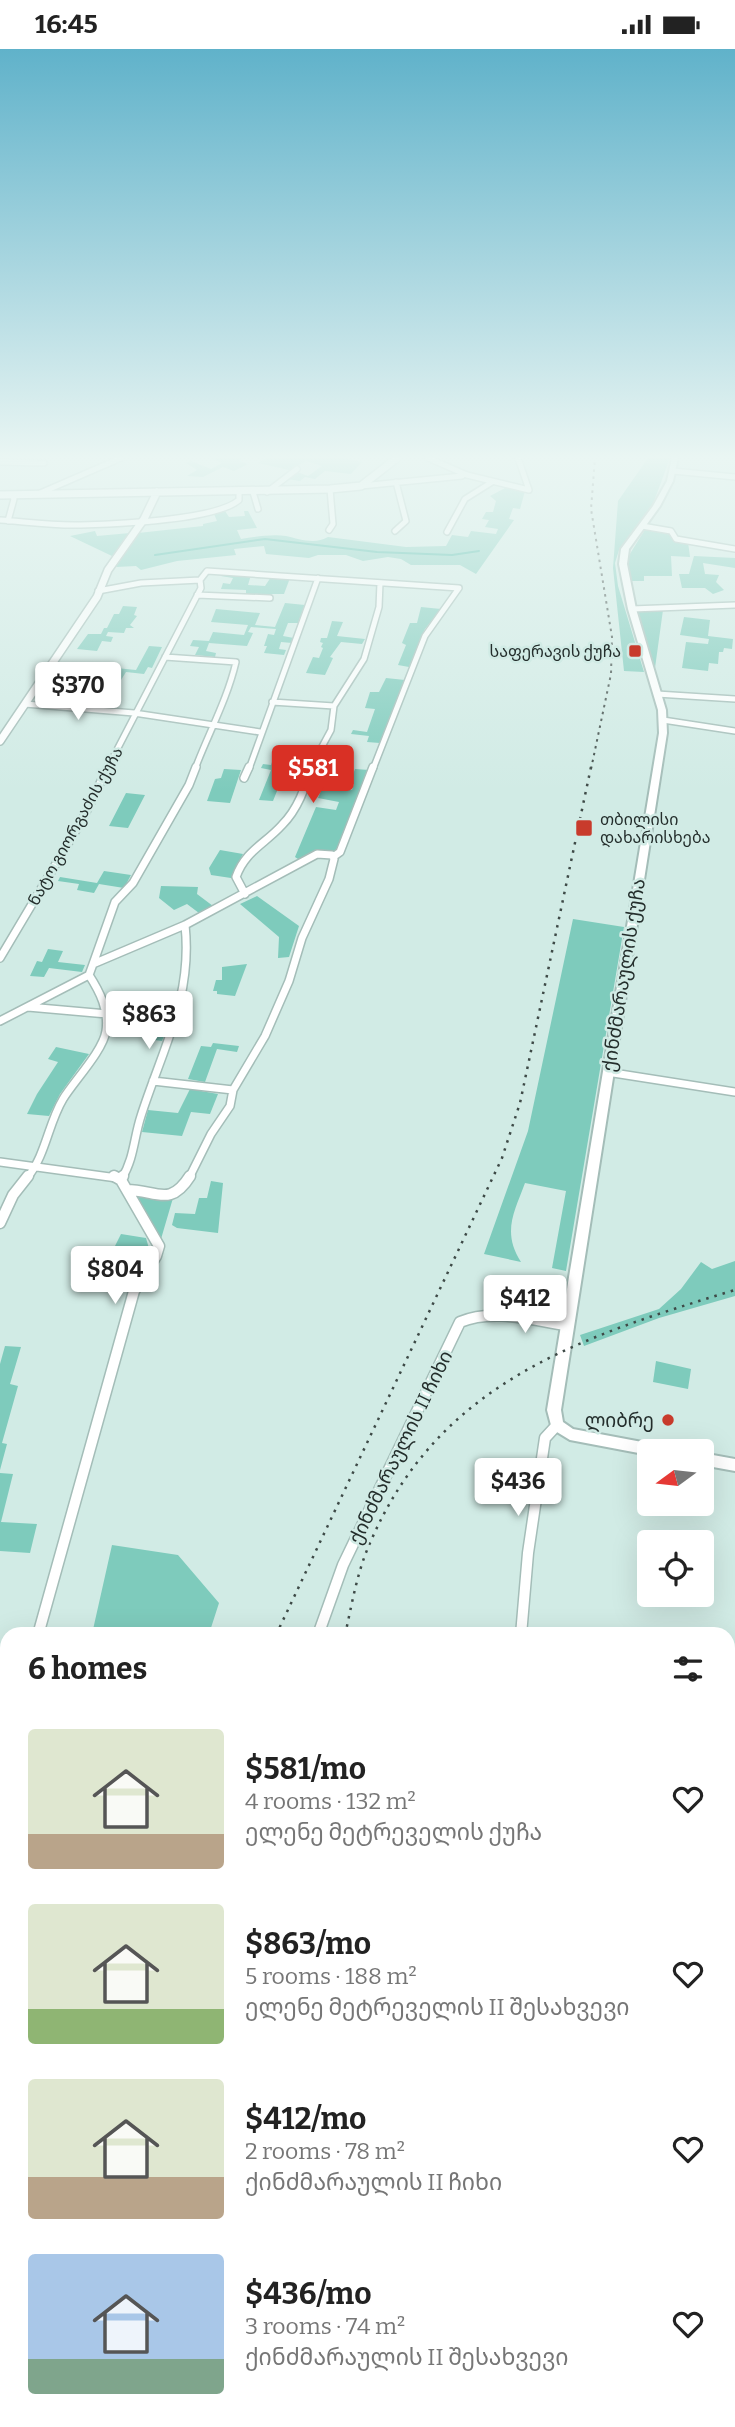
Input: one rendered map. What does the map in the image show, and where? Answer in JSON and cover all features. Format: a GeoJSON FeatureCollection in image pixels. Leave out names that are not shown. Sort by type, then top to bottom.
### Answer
{"type":"FeatureCollection","features":[{"type":"Feature","properties":{"kind":"main road","name":"ქინძმარაულის ქუჩა"},"geometry":{"type":"LineString","coordinates":[[557,1425],[554,1410],[566,1325],[663,720],[623,569]]}},
{"type":"Feature","properties":{"kind":"main road"},"geometry":{"type":"LineString","coordinates":[[557,1425],[570,1434],[637,1447]]}},
{"type":"Feature","properties":{"kind":"main road"},"geometry":{"type":"LineString","coordinates":[[714,1461],[735,1465]]}},
{"type":"Feature","properties":{"kind":"street"},"geometry":{"type":"LineString","coordinates":[[0,741],[97,597],[101,581],[109,569]]}},
{"type":"Feature","properties":{"kind":"street"},"geometry":{"type":"LineString","coordinates":[[98,591],[141,583],[200,580],[207,571],[456,587],[459,590],[431,624],[425,636],[340,852],[333,857],[329,879],[302,937],[289,981],[265,1036],[233,1090],[230,1106],[180,1191],[164,1196],[127,1190]]}},
{"type":"Feature","properties":{"kind":"street"},"geometry":{"type":"LineString","coordinates":[[244,778],[304,625],[318,578]]}},
{"type":"Feature","properties":{"kind":"street","name":"ნატო გიორგაძის ქუჩა"},"geometry":{"type":"LineString","coordinates":[[0,958],[82,820],[134,713],[197,596],[200,580]]}},
{"type":"Feature","properties":{"kind":"street"},"geometry":{"type":"LineString","coordinates":[[245,894],[236,877],[239,868],[250,851],[283,825],[303,794],[312,767],[331,730],[334,706],[364,659],[379,607],[380,583]]}},
{"type":"Feature","properties":{"kind":"street"},"geometry":{"type":"LineString","coordinates":[[197,596],[271,599]]}},
{"type":"Feature","properties":{"kind":"street"},"geometry":{"type":"LineString","coordinates":[[632,609],[735,605]]}},
{"type":"Feature","properties":{"kind":"street"},"geometry":{"type":"LineString","coordinates":[[0,1021],[89,975],[115,902],[133,883],[184,795],[212,724],[228,695],[236,661],[165,657]]}},
{"type":"Feature","properties":{"kind":"street"},"geometry":{"type":"LineString","coordinates":[[657,694],[735,699]]}},
{"type":"Feature","properties":{"kind":"street"},"geometry":{"type":"LineString","coordinates":[[272,702],[334,706]]}},
{"type":"Feature","properties":{"kind":"street"},"geometry":{"type":"LineString","coordinates":[[25,704],[134,713],[260,732]]}},
{"type":"Feature","properties":{"kind":"street"},"geometry":{"type":"LineString","coordinates":[[663,720],[735,731]]}},
{"type":"Feature","properties":{"kind":"street"},"geometry":{"type":"LineString","coordinates":[[93,964],[185,925],[317,854],[328,853],[333,857]]}},
{"type":"Feature","properties":{"kind":"street"},"geometry":{"type":"LineString","coordinates":[[121,1180],[182,1000],[188,950],[185,925]]}},
{"type":"Feature","properties":{"kind":"street"},"geometry":{"type":"LineString","coordinates":[[0,1223],[13,1195],[35,1168],[61,1101],[104,1039],[107,1014],[101,991],[89,975]]}},
{"type":"Feature","properties":{"kind":"street"},"geometry":{"type":"LineString","coordinates":[[27,1007],[107,1014]]}},
{"type":"Feature","properties":{"kind":"street"},"geometry":{"type":"LineString","coordinates":[[607,1072],[735,1092]]}},
{"type":"Feature","properties":{"kind":"street"},"geometry":{"type":"LineString","coordinates":[[153,1081],[233,1090]]}},
{"type":"Feature","properties":{"kind":"street"},"geometry":{"type":"LineString","coordinates":[[0,1162],[114,1176],[121,1180],[158,1242],[159,1251],[134,1291],[40,1627]]}},
{"type":"Feature","properties":{"kind":"street","name":"ქინძმარაულის II ჩიხი"},"geometry":{"type":"LineString","coordinates":[[321,1627],[343,1565],[460,1322],[468,1317],[488,1315],[566,1325]]}},
{"type":"Feature","properties":{"kind":"street"},"geometry":{"type":"LineString","coordinates":[[522,1627],[528,1553],[545,1438],[557,1425]]}},
{"type":"Feature","properties":{"kind":"green space"},"geometry":{"type":"Polygon","coordinates":[[[467,569],[480,569],[476,574],[467,569]]]}},
{"type":"Feature","properties":{"kind":"green space"},"geometry":{"type":"Polygon","coordinates":[[[613,569],[616,569],[618,586],[644,672],[624,671],[613,569]]]}},
{"type":"Feature","properties":{"kind":"green space"},"geometry":{"type":"Polygon","coordinates":[[[628,569],[672,569],[672,576],[644,576],[644,581],[629,581],[628,569]]]}},
{"type":"Feature","properties":{"kind":"green space"},"geometry":{"type":"Polygon","coordinates":[[[690,569],[704,569],[705,574],[719,575],[716,582],[724,590],[713,594],[705,588],[682,588],[679,574],[689,574],[690,569]]]}},
{"type":"Feature","properties":{"kind":"green space"},"geometry":{"type":"Polygon","coordinates":[[[223,573],[251,575],[248,585],[265,586],[271,577],[290,578],[284,594],[272,594],[271,597],[246,595],[246,590],[221,589],[223,583],[230,584],[233,578],[221,576],[223,573]]]}},
{"type":"Feature","properties":{"kind":"green space"},"geometry":{"type":"Polygon","coordinates":[[[285,603],[305,605],[298,623],[288,623],[283,636],[294,638],[292,643],[281,642],[279,649],[286,650],[284,655],[264,653],[268,634],[274,635],[276,629],[251,627],[248,632],[253,633],[247,646],[209,643],[206,651],[216,653],[215,657],[195,655],[199,647],[190,646],[193,640],[209,641],[213,632],[244,635],[248,625],[211,622],[216,609],[260,613],[255,625],[275,627],[285,603]]]}},
{"type":"Feature","properties":{"kind":"green space"},"geometry":{"type":"Polygon","coordinates":[[[123,606],[137,607],[134,615],[137,616],[130,625],[134,628],[126,628],[124,633],[108,632],[106,636],[113,637],[111,642],[102,641],[97,651],[77,649],[88,634],[101,634],[114,614],[119,614],[123,606]]]}},
{"type":"Feature","properties":{"kind":"green space"},"geometry":{"type":"Polygon","coordinates":[[[421,607],[441,609],[425,629],[409,667],[398,665],[406,645],[402,643],[410,623],[417,623],[421,607]]]}},
{"type":"Feature","properties":{"kind":"green space"},"geometry":{"type":"Polygon","coordinates":[[[663,610],[655,668],[638,612],[663,610]]]}},
{"type":"Feature","properties":{"kind":"green space"},"geometry":{"type":"Polygon","coordinates":[[[684,617],[710,620],[708,636],[733,639],[732,649],[724,648],[723,652],[719,652],[718,664],[709,663],[708,671],[682,668],[686,642],[708,644],[709,639],[680,635],[684,617]]]}},
{"type":"Feature","properties":{"kind":"green space"},"geometry":{"type":"Polygon","coordinates":[[[332,621],[343,622],[337,636],[365,639],[362,644],[341,642],[330,657],[333,658],[325,675],[306,673],[313,657],[319,658],[323,648],[321,638],[327,638],[332,621]]]}},
{"type":"Feature","properties":{"kind":"green space"},"geometry":{"type":"Polygon","coordinates":[[[149,646],[162,647],[152,668],[148,667],[144,674],[126,672],[121,680],[91,677],[88,683],[81,683],[83,678],[56,676],[61,668],[93,671],[96,666],[136,670],[149,646]]]}},
{"type":"Feature","properties":{"kind":"green space"},"geometry":{"type":"Polygon","coordinates":[[[386,678],[405,680],[380,743],[367,742],[369,736],[351,734],[353,730],[367,732],[375,709],[365,708],[370,692],[379,692],[386,678]]]}},
{"type":"Feature","properties":{"kind":"green space"},"geometry":{"type":"Polygon","coordinates":[[[273,759],[287,761],[286,766],[308,769],[303,783],[281,781],[273,801],[259,800],[271,770],[261,768],[263,764],[271,765],[273,759]]]}},
{"type":"Feature","properties":{"kind":"green space"},"geometry":{"type":"Polygon","coordinates":[[[224,769],[241,770],[230,803],[207,801],[215,779],[221,778],[224,769]]]}},
{"type":"Feature","properties":{"kind":"green space"},"geometry":{"type":"Polygon","coordinates":[[[355,769],[369,770],[338,851],[316,852],[301,861],[295,857],[316,807],[336,810],[339,802],[318,798],[323,786],[352,790],[354,784],[342,782],[344,776],[352,777],[355,769]]]}},
{"type":"Feature","properties":{"kind":"green space"},"geometry":{"type":"Polygon","coordinates":[[[126,793],[145,795],[128,828],[109,826],[126,793]]]}},
{"type":"Feature","properties":{"kind":"green space"},"geometry":{"type":"Polygon","coordinates":[[[220,850],[243,854],[231,878],[211,875],[209,868],[220,850]]]}},
{"type":"Feature","properties":{"kind":"green space"},"geometry":{"type":"Polygon","coordinates":[[[104,871],[131,875],[124,888],[99,884],[94,893],[77,890],[79,884],[58,881],[60,877],[97,883],[104,871]]]}},
{"type":"Feature","properties":{"kind":"green space"},"geometry":{"type":"Polygon","coordinates":[[[161,886],[198,887],[197,894],[213,906],[199,913],[187,904],[174,910],[159,898],[161,886]]]}},
{"type":"Feature","properties":{"kind":"green space"},"geometry":{"type":"Polygon","coordinates":[[[257,896],[299,926],[289,957],[278,958],[279,937],[240,904],[257,896]]]}},
{"type":"Feature","properties":{"kind":"green space"},"geometry":{"type":"Polygon","coordinates":[[[573,919],[624,927],[566,1271],[552,1268],[566,1191],[525,1183],[514,1213],[511,1232],[515,1251],[521,1262],[484,1254],[528,1131],[573,919]]]}},
{"type":"Feature","properties":{"kind":"green space"},"geometry":{"type":"Polygon","coordinates":[[[48,949],[63,951],[58,962],[85,965],[82,972],[49,968],[44,977],[30,976],[37,961],[42,962],[48,949]]]}},
{"type":"Feature","properties":{"kind":"green space"},"geometry":{"type":"Polygon","coordinates":[[[247,964],[235,996],[213,991],[216,980],[222,980],[222,967],[247,964]]]}},
{"type":"Feature","properties":{"kind":"green space"},"geometry":{"type":"Polygon","coordinates":[[[163,999],[178,1001],[162,1041],[147,1039],[163,999]]]}},
{"type":"Feature","properties":{"kind":"green space"},"geometry":{"type":"Polygon","coordinates":[[[213,1043],[239,1046],[237,1052],[217,1049],[205,1082],[188,1079],[201,1046],[211,1047],[213,1043]]]}},
{"type":"Feature","properties":{"kind":"green space"},"geometry":{"type":"Polygon","coordinates":[[[56,1047],[89,1054],[60,1094],[49,1116],[27,1114],[58,1062],[48,1059],[56,1047]]]}},
{"type":"Feature","properties":{"kind":"green space"},"geometry":{"type":"Polygon","coordinates":[[[190,1089],[218,1094],[210,1114],[191,1112],[182,1136],[142,1132],[148,1110],[178,1113],[190,1089]]]}},
{"type":"Feature","properties":{"kind":"green space"},"geometry":{"type":"Polygon","coordinates":[[[211,1181],[223,1183],[218,1233],[172,1225],[175,1213],[195,1214],[199,1198],[207,1198],[211,1181]]]}},
{"type":"Feature","properties":{"kind":"green space"},"geometry":{"type":"Polygon","coordinates":[[[133,1194],[173,1198],[161,1239],[159,1238],[133,1194]]]}},
{"type":"Feature","properties":{"kind":"green space"},"geometry":{"type":"Polygon","coordinates":[[[121,1234],[146,1238],[150,1252],[131,1279],[101,1274],[121,1234]]]}},
{"type":"Feature","properties":{"kind":"green space"},"geometry":{"type":"Polygon","coordinates":[[[735,1261],[735,1296],[659,1318],[584,1346],[580,1335],[659,1309],[681,1289],[701,1262],[712,1269],[735,1261]]]}},
{"type":"Feature","properties":{"kind":"green space"},"geometry":{"type":"Polygon","coordinates":[[[5,1346],[21,1347],[10,1384],[18,1386],[2,1443],[7,1444],[0,1470],[0,1364],[5,1346]]]}},
{"type":"Feature","properties":{"kind":"green space"},"geometry":{"type":"Polygon","coordinates":[[[656,1361],[691,1369],[688,1389],[653,1382],[656,1361]]]}},
{"type":"Feature","properties":{"kind":"green space"},"geometry":{"type":"Polygon","coordinates":[[[0,1473],[13,1474],[1,1522],[37,1524],[30,1553],[0,1551],[0,1473]]]}},
{"type":"Feature","properties":{"kind":"green space"},"geometry":{"type":"Polygon","coordinates":[[[112,1545],[178,1555],[219,1603],[211,1627],[94,1627],[112,1545]]]}},
{"type":"Feature","properties":{"kind":"railway"},"geometry":{"type":"LineString","coordinates":[[591,769],[611,674],[612,637],[601,569]]}},
{"type":"Feature","properties":{"kind":"railway"},"geometry":{"type":"LineString","coordinates":[[280,1627],[502,1158],[520,1103],[591,767]]}},
{"type":"Feature","properties":{"kind":"railway"},"geometry":{"type":"LineString","coordinates":[[347,1627],[365,1554],[399,1488],[434,1442],[475,1405],[520,1374],[570,1348],[622,1327],[735,1290]]}},
{"type":"Feature","properties":{"kind":"place","name":"საფერავის ქუჩა"},"geometry":{"type":"Point","coordinates":[635,651]}},
{"type":"Feature","properties":{"kind":"place","name":"თბილისი დახარისხება"},"geometry":{"type":"Point","coordinates":[584,828]}},
{"type":"Feature","properties":{"kind":"place","name":"ლიბრე"},"geometry":{"type":"Point","coordinates":[668,1420]}}]}
